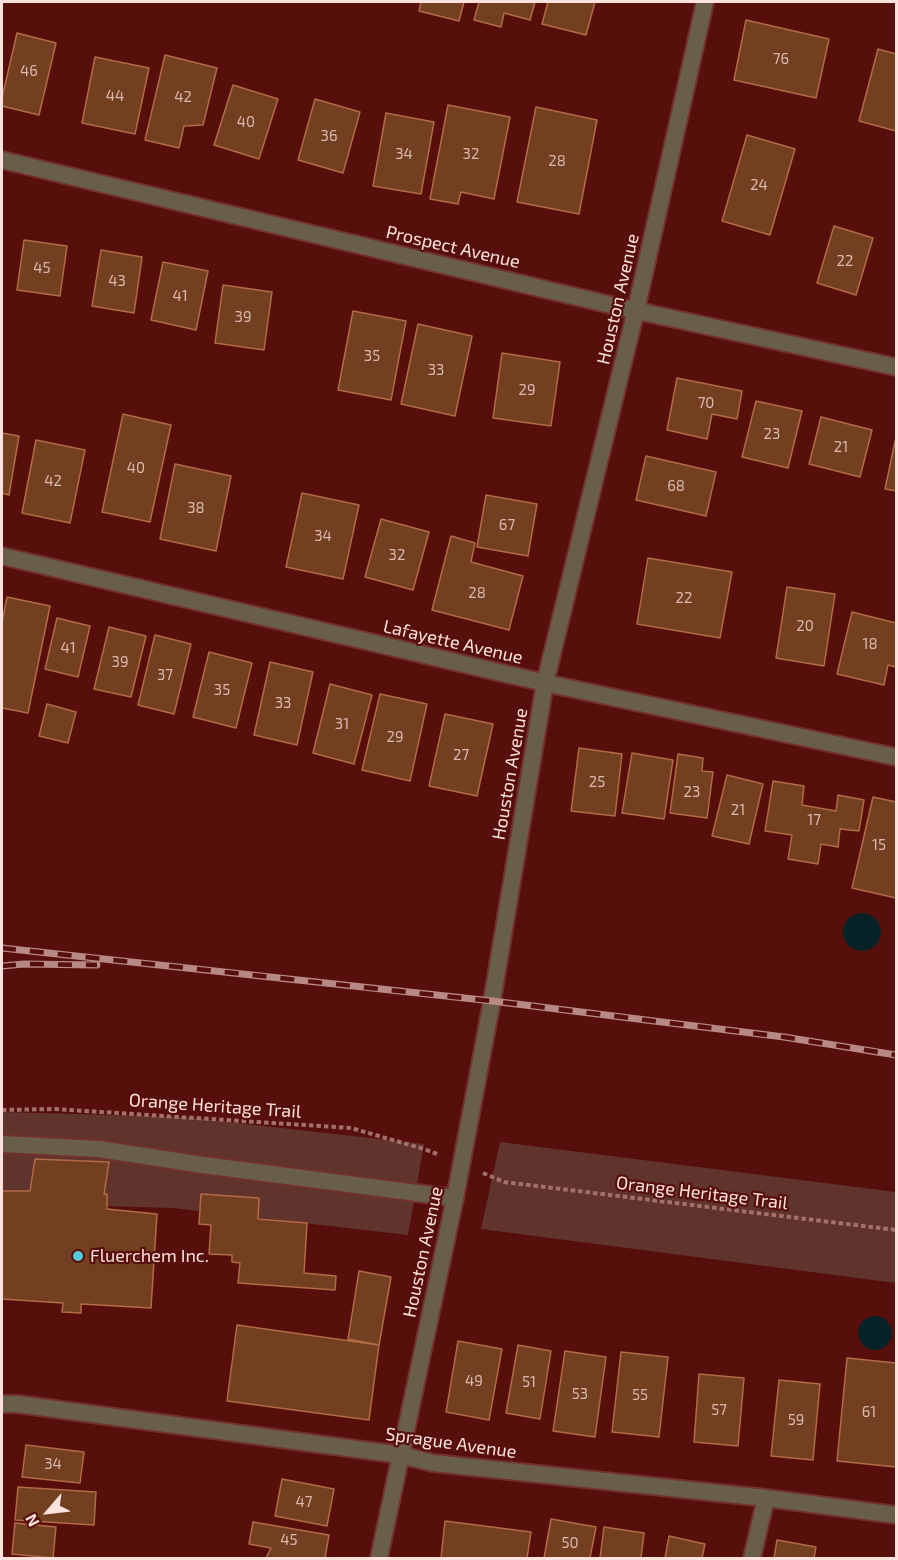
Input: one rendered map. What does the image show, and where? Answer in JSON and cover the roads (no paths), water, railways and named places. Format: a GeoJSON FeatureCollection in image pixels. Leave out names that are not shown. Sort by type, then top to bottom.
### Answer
{"type":"FeatureCollection","features":[{"type":"Feature","properties":{"kind":"street","name":"Houston Avenue"},"geometry":{"type":"LineString","coordinates":[[379,1558],[455,1198],[492,1001],[545,683],[636,310],[705,2]]}},
{"type":"Feature","properties":{"kind":"street","name":"Prospect Avenue"},"geometry":{"type":"LineString","coordinates":[[2,160],[636,310],[897,367]]}},
{"type":"Feature","properties":{"kind":"street","name":"Lafayette Avenue"},"geometry":{"type":"LineString","coordinates":[[2,556],[545,683],[897,757]]}},
{"type":"Feature","properties":{"kind":"street"},"geometry":{"type":"LineString","coordinates":[[2,1144],[99,1149],[214,1167],[455,1198]]}},
{"type":"Feature","properties":{"kind":"street","name":"Sprague Avenue"},"geometry":{"type":"LineString","coordinates":[[2,1404],[17,1404],[400,1455],[433,1463],[766,1498],[897,1515]]}},
{"type":"Feature","properties":{"kind":"street"},"geometry":{"type":"LineString","coordinates":[[752,1558],[766,1498]]}},
{"type":"Feature","properties":{"kind":"water"},"geometry":{"type":"Polygon","coordinates":[[[862,913],[869,914],[875,919],[880,925],[880,939],[875,945],[869,950],[862,951],[855,950],[849,945],[844,939],[843,932],[844,925],[849,919],[855,914],[862,913]]]}},
{"type":"Feature","properties":{"kind":"water"},"geometry":{"type":"Polygon","coordinates":[[[875,1316],[887,1321],[892,1333],[887,1345],[875,1350],[863,1345],[858,1333],[863,1321],[875,1316]]]}},
{"type":"Feature","properties":{"kind":"railway"},"geometry":{"type":"LineString","coordinates":[[2,948],[492,1001],[784,1037],[896,1055]]}},
{"type":"Feature","properties":{"kind":"railway"},"geometry":{"type":"LineString","coordinates":[[2,966],[97,965]]}},
{"type":"Feature","properties":{"kind":"place","name":"Fluerchem Inc."},"geometry":{"type":"Point","coordinates":[78,1256]}}]}
